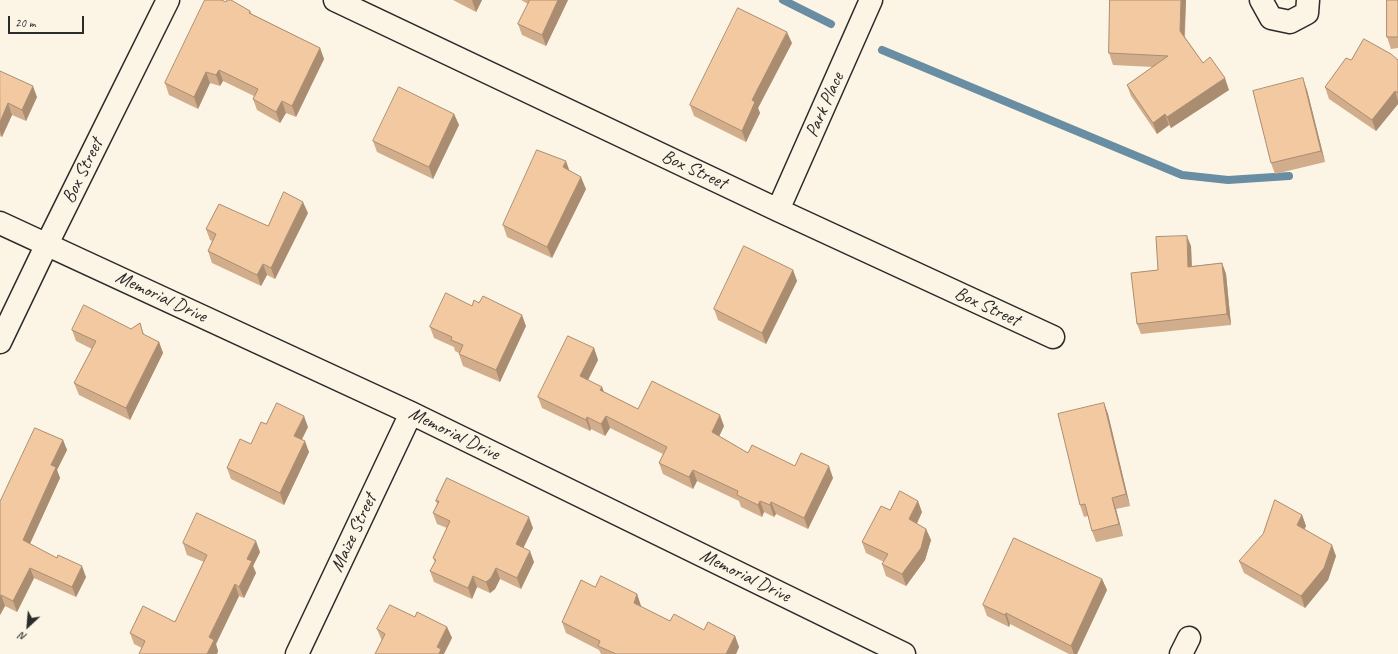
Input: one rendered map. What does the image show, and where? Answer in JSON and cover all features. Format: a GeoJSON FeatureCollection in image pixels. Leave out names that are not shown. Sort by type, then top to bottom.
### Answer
{"type":"FeatureCollection","features":[{"type":"Feature","properties":{"kind":"street","name":"Box Street"},"geometry":{"type":"LineString","coordinates":[[0,342],[168,0]]}},
{"type":"Feature","properties":{"kind":"street","name":"Box Street"},"geometry":{"type":"LineString","coordinates":[[335,0],[778,210],[1053,337]]}},
{"type":"Feature","properties":{"kind":"street","name":"Park Place"},"geometry":{"type":"LineString","coordinates":[[778,210],[871,0]]}},
{"type":"Feature","properties":{"kind":"street"},"geometry":{"type":"LineString","coordinates":[[1261,0],[1271,18],[1290,22],[1307,13],[1308,0]]}},
{"type":"Feature","properties":{"kind":"street","name":"Memorial Drive"},"geometry":{"type":"LineString","coordinates":[[0,223],[411,413],[904,654]]}},
{"type":"Feature","properties":{"kind":"street","name":"Maize Street"},"geometry":{"type":"LineString","coordinates":[[297,654],[411,413]]}},
{"type":"Feature","properties":{"kind":"building"},"geometry":{"type":"Polygon","coordinates":[[[205,0],[221,0],[226,2],[227,0],[231,0],[250,11],[249,13],[320,48],[292,106],[282,101],[276,112],[253,99],[258,89],[219,70],[216,75],[206,72],[194,97],[165,83],[205,0]]]}},
{"type":"Feature","properties":{"kind":"building"},"geometry":{"type":"Polygon","coordinates":[[[530,0],[558,0],[542,35],[518,24],[530,0]]]}},
{"type":"Feature","properties":{"kind":"building"},"geometry":{"type":"Polygon","coordinates":[[[1110,0],[1181,0],[1180,31],[1203,63],[1210,57],[1225,78],[1167,117],[1165,114],[1153,123],[1127,85],[1168,56],[1109,53],[1110,0]]]}},
{"type":"Feature","properties":{"kind":"building"},"geometry":{"type":"Polygon","coordinates":[[[1387,0],[1398,0],[1398,37],[1387,37],[1387,0]]]}},
{"type":"Feature","properties":{"kind":"building"},"geometry":{"type":"Polygon","coordinates":[[[738,8],[787,32],[752,100],[755,102],[742,131],[690,105],[738,8]]]}},
{"type":"Feature","properties":{"kind":"building"},"geometry":{"type":"Polygon","coordinates":[[[1364,39],[1391,54],[1398,60],[1398,93],[1395,91],[1372,120],[1325,87],[1346,58],[1351,60],[1364,39]]]}},
{"type":"Feature","properties":{"kind":"building"},"geometry":{"type":"Polygon","coordinates":[[[0,71],[33,86],[22,110],[8,103],[0,122],[0,71]]]}},
{"type":"Feature","properties":{"kind":"building"},"geometry":{"type":"Polygon","coordinates":[[[1303,78],[1321,151],[1271,163],[1253,91],[1303,78]]]}},
{"type":"Feature","properties":{"kind":"building"},"geometry":{"type":"Polygon","coordinates":[[[399,87],[454,114],[429,167],[373,141],[399,87]]]}},
{"type":"Feature","properties":{"kind":"building"},"geometry":{"type":"Polygon","coordinates":[[[537,150],[566,161],[563,167],[581,177],[547,247],[503,225],[537,150]]]}},
{"type":"Feature","properties":{"kind":"building"},"geometry":{"type":"Polygon","coordinates":[[[284,192],[303,202],[271,268],[263,264],[257,275],[208,251],[216,234],[206,229],[219,204],[268,226],[284,192]]]}},
{"type":"Feature","properties":{"kind":"building"},"geometry":{"type":"Polygon","coordinates":[[[1187,236],[1188,267],[1222,263],[1227,314],[1137,324],[1131,273],[1158,270],[1156,237],[1187,236]]]}},
{"type":"Feature","properties":{"kind":"building"},"geometry":{"type":"Polygon","coordinates":[[[744,246],[793,270],[762,333],[714,309],[744,246]]]}},
{"type":"Feature","properties":{"kind":"building"},"geometry":{"type":"Polygon","coordinates":[[[446,293],[472,306],[474,300],[479,303],[483,296],[522,315],[496,370],[459,354],[463,345],[451,340],[452,337],[430,327],[446,293]]]}},
{"type":"Feature","properties":{"kind":"building"},"geometry":{"type":"Polygon","coordinates":[[[84,305],[131,329],[140,323],[143,334],[159,342],[126,408],[74,383],[96,341],[72,330],[84,305]]]}},
{"type":"Feature","properties":{"kind":"building"},"geometry":{"type":"Polygon","coordinates":[[[568,336],[594,348],[580,376],[602,387],[600,390],[638,409],[652,381],[720,415],[712,432],[748,453],[752,445],[795,466],[801,453],[829,466],[804,518],[771,502],[770,505],[760,501],[758,505],[737,495],[738,491],[693,470],[689,477],[659,463],[667,447],[606,416],[601,424],[587,417],[586,420],[538,397],[568,336]]]}},
{"type":"Feature","properties":{"kind":"building"},"geometry":{"type":"Polygon","coordinates":[[[277,403],[304,416],[294,436],[305,441],[280,493],[227,468],[240,439],[251,444],[261,422],[266,424],[277,403]]]}},
{"type":"Feature","properties":{"kind":"building"},"geometry":{"type":"Polygon","coordinates":[[[1104,403],[1126,494],[1112,498],[1119,524],[1092,531],[1085,504],[1080,505],[1058,414],[1104,403]]]}},
{"type":"Feature","properties":{"kind":"building"},"geometry":{"type":"Polygon","coordinates":[[[35,428],[63,440],[51,465],[56,467],[23,540],[57,558],[58,555],[82,566],[72,587],[30,568],[13,601],[1,595],[0,597],[0,502],[35,428]]]}},
{"type":"Feature","properties":{"kind":"building"},"geometry":{"type":"Polygon","coordinates":[[[447,478],[529,517],[516,544],[530,551],[517,578],[496,568],[491,578],[486,582],[473,576],[468,588],[430,571],[436,560],[433,558],[450,521],[433,513],[439,501],[436,501],[447,478]]]}},
{"type":"Feature","properties":{"kind":"building"},"geometry":{"type":"Polygon","coordinates":[[[900,491],[918,501],[909,519],[926,529],[921,548],[902,574],[882,564],[888,554],[862,542],[881,506],[890,510],[900,491]]]}},
{"type":"Feature","properties":{"kind":"building"},"geometry":{"type":"Polygon","coordinates":[[[1275,500],[1302,515],[1297,525],[1332,545],[1324,568],[1301,596],[1239,561],[1263,534],[1275,500]]]}},
{"type":"Feature","properties":{"kind":"building"},"geometry":{"type":"Polygon","coordinates":[[[197,513],[256,541],[247,559],[252,561],[239,587],[235,584],[209,637],[214,640],[207,654],[139,654],[145,641],[130,633],[143,606],[175,622],[207,555],[183,543],[197,513]]]}},
{"type":"Feature","properties":{"kind":"building"},"geometry":{"type":"Polygon","coordinates":[[[1014,538],[1102,579],[1071,646],[1006,613],[1005,615],[983,605],[1014,538]]]}},
{"type":"Feature","properties":{"kind":"building"},"geometry":{"type":"Polygon","coordinates":[[[601,576],[637,594],[634,603],[670,621],[674,614],[704,630],[708,622],[735,636],[726,654],[616,654],[598,646],[600,641],[562,622],[581,580],[595,587],[601,576]]]}},
{"type":"Feature","properties":{"kind":"building"},"geometry":{"type":"Polygon","coordinates":[[[390,605],[415,617],[417,612],[447,627],[437,647],[441,649],[439,654],[375,654],[385,634],[377,629],[390,605]]]}},
{"type":"Feature","properties":{"kind":"waterway"},"geometry":{"type":"LineString","coordinates":[[783,0],[831,24]]}},
{"type":"Feature","properties":{"kind":"waterway"},"geometry":{"type":"LineString","coordinates":[[882,50],[1182,175],[1228,180],[1289,176]]}}]}
